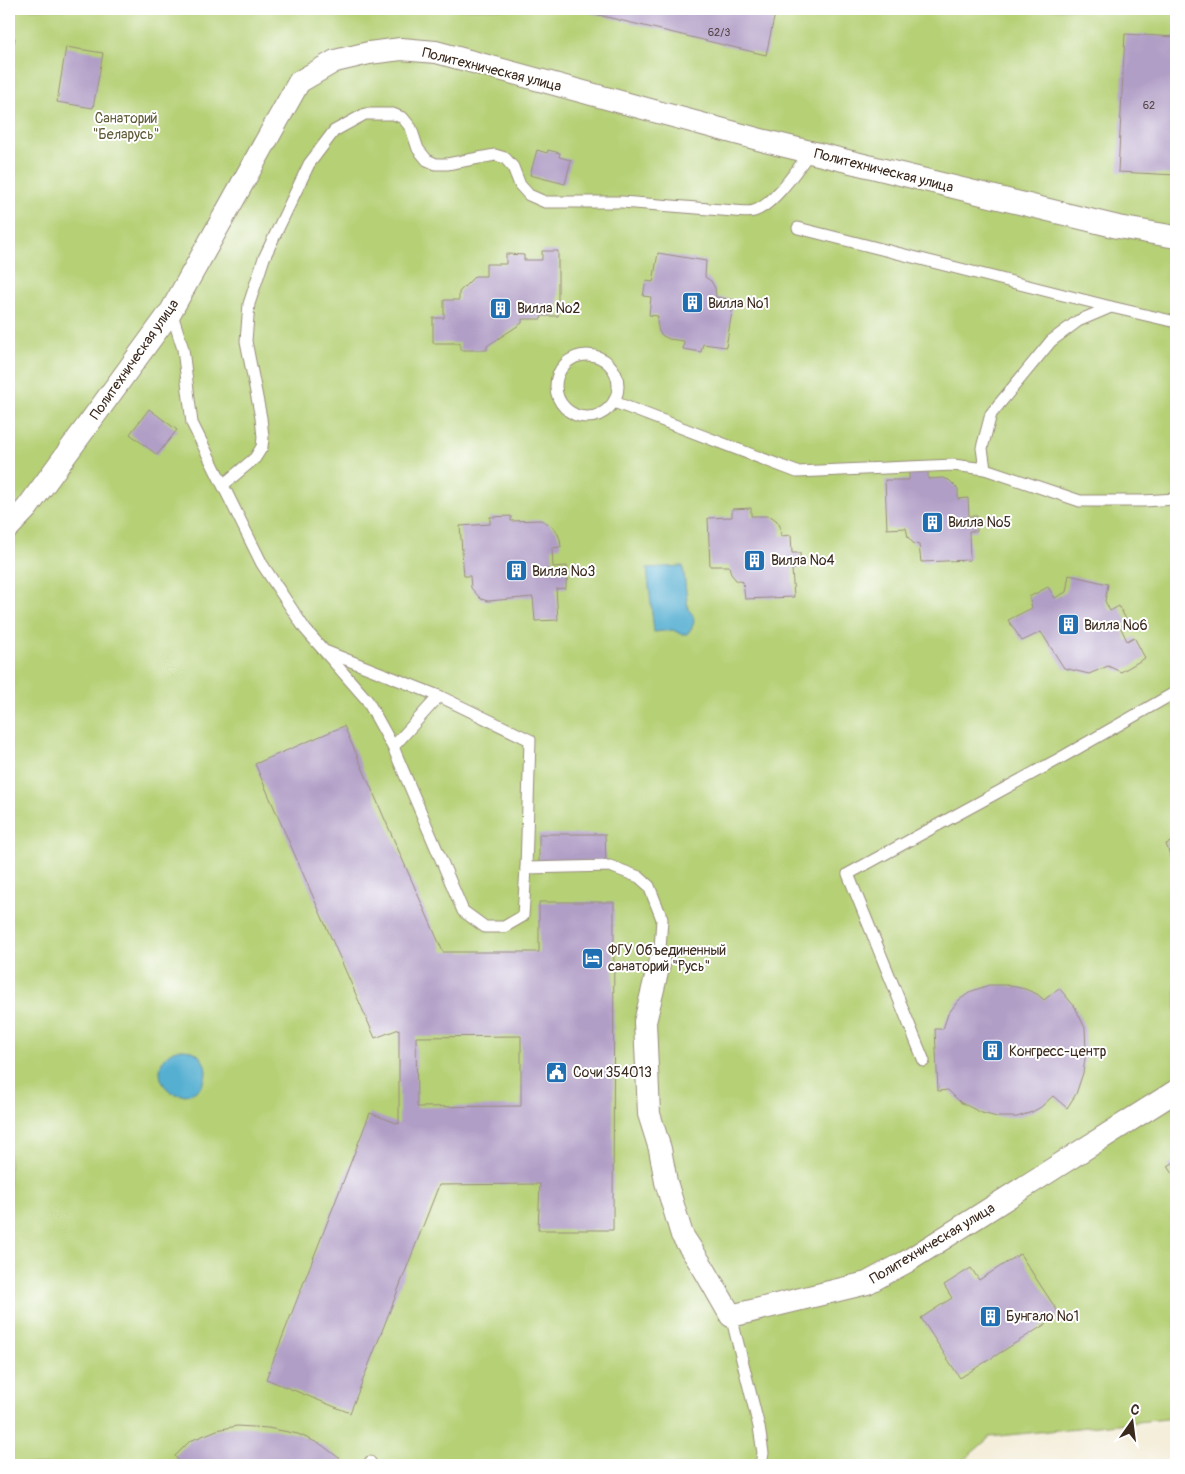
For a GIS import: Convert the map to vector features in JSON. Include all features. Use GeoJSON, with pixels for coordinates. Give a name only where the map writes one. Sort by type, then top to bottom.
{"type":"FeatureCollection","features":[{"type":"Feature","properties":{"kind":"street","name":"Политехническая улица"},"geometry":{"type":"LineString","coordinates":[[9,527],[27,508],[171,311],[299,82],[335,61],[370,52],[401,49],[436,52],[765,141],[1118,227],[1176,237]]}},
{"type":"Feature","properties":{"kind":"street"},"geometry":{"type":"LineString","coordinates":[[658,964],[645,1022],[650,1114],[660,1149],[666,1182],[682,1235],[704,1269],[730,1316]]}},
{"type":"Feature","properties":{"kind":"street","name":"Политехническая улица"},"geometry":{"type":"LineString","coordinates":[[730,1316],[867,1282],[906,1262],[1176,1091]]}},
{"type":"Feature","properties":{"kind":"lane"},"geometry":{"type":"LineString","coordinates":[[223,485],[255,458],[262,447],[261,418],[246,341],[249,304],[252,294],[264,258],[309,164],[334,131],[365,114],[393,114],[403,118],[411,128],[418,149],[427,160],[436,164],[447,164],[495,155],[505,158],[513,167],[524,190],[529,195],[545,202],[622,202],[752,212],[764,206],[787,182],[810,152]]}},
{"type":"Feature","properties":{"kind":"lane"},"geometry":{"type":"LineString","coordinates":[[798,228],[1110,308],[1176,322]]}},
{"type":"Feature","properties":{"kind":"lane"},"geometry":{"type":"LineString","coordinates":[[985,469],[982,448],[991,414],[1051,341],[1078,321],[1110,308]]}},
{"type":"Feature","properties":{"kind":"lane"},"geometry":{"type":"LineString","coordinates":[[171,311],[184,349],[192,422],[262,564],[304,629],[368,700],[393,747],[463,911],[485,927],[504,927],[523,916],[530,740],[439,696],[325,651]]}},
{"type":"Feature","properties":{"kind":"lane"},"geometry":{"type":"LineString","coordinates":[[579,356],[591,356],[603,360],[612,368],[617,378],[619,390],[614,402],[606,411],[595,416],[583,417],[572,413],[560,404],[557,394],[556,382],[560,371],[567,362],[579,356]]}},
{"type":"Feature","properties":{"kind":"lane"},"geometry":{"type":"LineString","coordinates":[[614,402],[797,472],[953,464],[985,469],[1080,501],[1176,499]]}},
{"type":"Feature","properties":{"kind":"lane"},"geometry":{"type":"LineString","coordinates":[[924,1061],[848,874],[1057,760],[1176,692]]}},
{"type":"Feature","properties":{"kind":"lane"},"geometry":{"type":"LineString","coordinates":[[393,747],[439,696]]}},
{"type":"Feature","properties":{"kind":"lane"},"geometry":{"type":"LineString","coordinates":[[526,868],[610,866],[639,877],[649,886],[662,919],[658,964]]}},
{"type":"Feature","properties":{"kind":"lane"},"geometry":{"type":"LineString","coordinates":[[730,1316],[759,1427],[763,1453],[761,1465]]}},
{"type":"Feature","properties":{"kind":"green space","name":"ФГУ Объединенный санаторий \"Русь\""},"geometry":{"type":"Polygon","coordinates":[[[9,9],[1176,9],[1176,1418],[990,1437],[958,1465],[9,1465],[9,9]]]}},
{"type":"Feature","properties":{"kind":"water"},"geometry":{"type":"Polygon","coordinates":[[[683,566],[688,609],[694,618],[692,628],[687,634],[681,634],[673,630],[654,632],[647,568],[683,566]]]}},
{"type":"Feature","properties":{"kind":"water"},"geometry":{"type":"Polygon","coordinates":[[[188,1049],[192,1050],[202,1059],[205,1063],[205,1081],[196,1091],[188,1095],[178,1095],[170,1091],[161,1081],[160,1067],[164,1059],[174,1050],[188,1049]]]}},
{"type":"Feature","properties":{"kind":"building"},"geometry":{"type":"Polygon","coordinates":[[[573,9],[776,9],[766,55],[573,9]]]}},
{"type":"Feature","properties":{"kind":"building"},"geometry":{"type":"Polygon","coordinates":[[[1125,34],[1176,37],[1176,175],[1118,172],[1125,34]]]}},
{"type":"Feature","properties":{"kind":"building"},"geometry":{"type":"Polygon","coordinates":[[[9,37],[15,38],[10,62],[9,62],[9,37]]]}},
{"type":"Feature","properties":{"kind":"building"},"geometry":{"type":"Polygon","coordinates":[[[66,47],[103,53],[93,108],[57,102],[66,47]]]}},
{"type":"Feature","properties":{"kind":"building"},"geometry":{"type":"Polygon","coordinates":[[[537,150],[547,153],[548,150],[560,153],[559,157],[571,160],[565,184],[530,175],[537,150]]]}},
{"type":"Feature","properties":{"kind":"building","name":"Вилла №2"},"geometry":{"type":"Polygon","coordinates":[[[542,251],[558,251],[558,316],[542,316],[541,319],[522,319],[522,323],[487,346],[487,350],[460,350],[460,343],[433,343],[433,318],[444,318],[444,300],[459,300],[459,292],[475,276],[486,276],[486,264],[506,264],[506,254],[524,255],[524,260],[542,260],[542,251]]]}},
{"type":"Feature","properties":{"kind":"building","name":"Вилла №1"},"geometry":{"type":"Polygon","coordinates":[[[658,253],[706,261],[705,277],[711,281],[715,288],[716,297],[734,300],[726,347],[703,344],[701,352],[683,349],[684,341],[669,339],[659,332],[658,316],[649,315],[651,297],[643,296],[646,281],[653,282],[658,253]]]}},
{"type":"Feature","properties":{"kind":"building"},"geometry":{"type":"Polygon","coordinates":[[[149,409],[177,430],[157,455],[130,434],[149,409]]]}},
{"type":"Feature","properties":{"kind":"building","name":"Вилла №5"},"geometry":{"type":"Polygon","coordinates":[[[909,471],[928,471],[928,479],[943,478],[949,480],[958,489],[958,499],[968,498],[969,516],[977,516],[977,531],[969,531],[970,560],[921,562],[919,545],[913,543],[908,537],[906,528],[887,529],[885,480],[909,480],[909,471]]]}},
{"type":"Feature","properties":{"kind":"building","name":"Вилла №4"},"geometry":{"type":"Polygon","coordinates":[[[751,508],[751,516],[772,517],[777,521],[780,526],[781,536],[791,535],[792,553],[800,553],[801,568],[792,569],[794,597],[745,599],[743,582],[736,580],[731,574],[729,566],[710,566],[708,518],[732,517],[732,509],[751,508]]]}},
{"type":"Feature","properties":{"kind":"building","name":"Вилла №3"},"geometry":{"type":"Polygon","coordinates":[[[511,516],[511,521],[541,520],[556,530],[561,547],[552,548],[553,567],[567,566],[568,580],[566,580],[566,588],[556,589],[558,620],[535,621],[533,597],[488,601],[481,599],[471,588],[470,576],[464,576],[460,526],[490,524],[490,517],[511,516]]]}},
{"type":"Feature","properties":{"kind":"building","name":"Вилла №6"},"geometry":{"type":"Polygon","coordinates":[[[1069,575],[1108,584],[1105,601],[1110,611],[1119,606],[1128,623],[1120,626],[1127,641],[1134,637],[1145,658],[1121,672],[1108,666],[1089,674],[1064,668],[1041,632],[1022,641],[1008,620],[1032,608],[1029,597],[1048,587],[1055,598],[1066,592],[1069,575]]]}},
{"type":"Feature","properties":{"kind":"building"},"geometry":{"type":"Polygon","coordinates":[[[344,726],[443,952],[539,952],[539,902],[614,902],[613,1230],[538,1230],[540,1184],[439,1185],[350,1413],[266,1379],[370,1113],[399,1124],[399,1029],[375,1038],[255,764],[344,726]],[[521,1036],[416,1037],[417,1107],[521,1106],[521,1036]]]}},
{"type":"Feature","properties":{"kind":"building"},"geometry":{"type":"Polygon","coordinates":[[[539,834],[605,834],[606,862],[539,862],[539,834]]]}},
{"type":"Feature","properties":{"kind":"building"},"geometry":{"type":"Polygon","coordinates":[[[1176,840],[1176,872],[1166,844],[1176,840]]]}},
{"type":"Feature","properties":{"kind":"building"},"geometry":{"type":"Polygon","coordinates":[[[989,985],[1006,985],[1025,989],[1037,994],[1044,1000],[1059,988],[1075,1007],[1085,1028],[1086,1051],[1083,1073],[1076,1094],[1067,1108],[1053,1096],[1032,1112],[1017,1117],[997,1117],[982,1113],[960,1102],[948,1090],[938,1091],[935,1029],[943,1029],[948,1014],[959,1000],[972,991],[989,985]]]}},
{"type":"Feature","properties":{"kind":"building"},"geometry":{"type":"Polygon","coordinates":[[[1176,1161],[1176,1179],[1168,1166],[1176,1161]]]}},
{"type":"Feature","properties":{"kind":"building","name":"Бунгало №1"},"geometry":{"type":"Polygon","coordinates":[[[1020,1254],[1060,1315],[960,1378],[921,1318],[952,1298],[944,1285],[971,1268],[979,1280],[1020,1254]]]}},
{"type":"Feature","properties":{"kind":"building"},"geometry":{"type":"Polygon","coordinates":[[[237,1426],[268,1428],[298,1434],[322,1445],[348,1465],[181,1465],[175,1456],[190,1441],[217,1430],[237,1426]]]}},
{"type":"Feature","properties":{"kind":"place","name":"Вилла №1"},"geometry":{"type":"Point","coordinates":[692,303]}},
{"type":"Feature","properties":{"kind":"place","name":"Вилла №2"},"geometry":{"type":"Point","coordinates":[501,308]}},
{"type":"Feature","properties":{"kind":"place","name":"Вилла №5"},"geometry":{"type":"Point","coordinates":[932,522]}},
{"type":"Feature","properties":{"kind":"place","name":"Вилла №4"},"geometry":{"type":"Point","coordinates":[755,560]}},
{"type":"Feature","properties":{"kind":"place","name":"Вилла №3"},"geometry":{"type":"Point","coordinates":[516,571]}},
{"type":"Feature","properties":{"kind":"place","name":"Вилла №6"},"geometry":{"type":"Point","coordinates":[1068,625]}},
{"type":"Feature","properties":{"kind":"place","name":"ФГУ Объединенный санаторий \"Русь\""},"geometry":{"type":"Point","coordinates":[592,958]}},
{"type":"Feature","properties":{"kind":"place","name":"Конгресс-центр"},"geometry":{"type":"Point","coordinates":[993,1051]}},
{"type":"Feature","properties":{"kind":"place","name":"Сочи 354013"},"geometry":{"type":"Point","coordinates":[557,1072]}},
{"type":"Feature","properties":{"kind":"place","name":"Бунгало №1"},"geometry":{"type":"Point","coordinates":[990,1316]}},
{"type":"Feature","properties":{"kind":"park label","name":"Санаторий \"Беларусь\""},"geometry":{"type":"Point","coordinates":[126,126]}}]}
